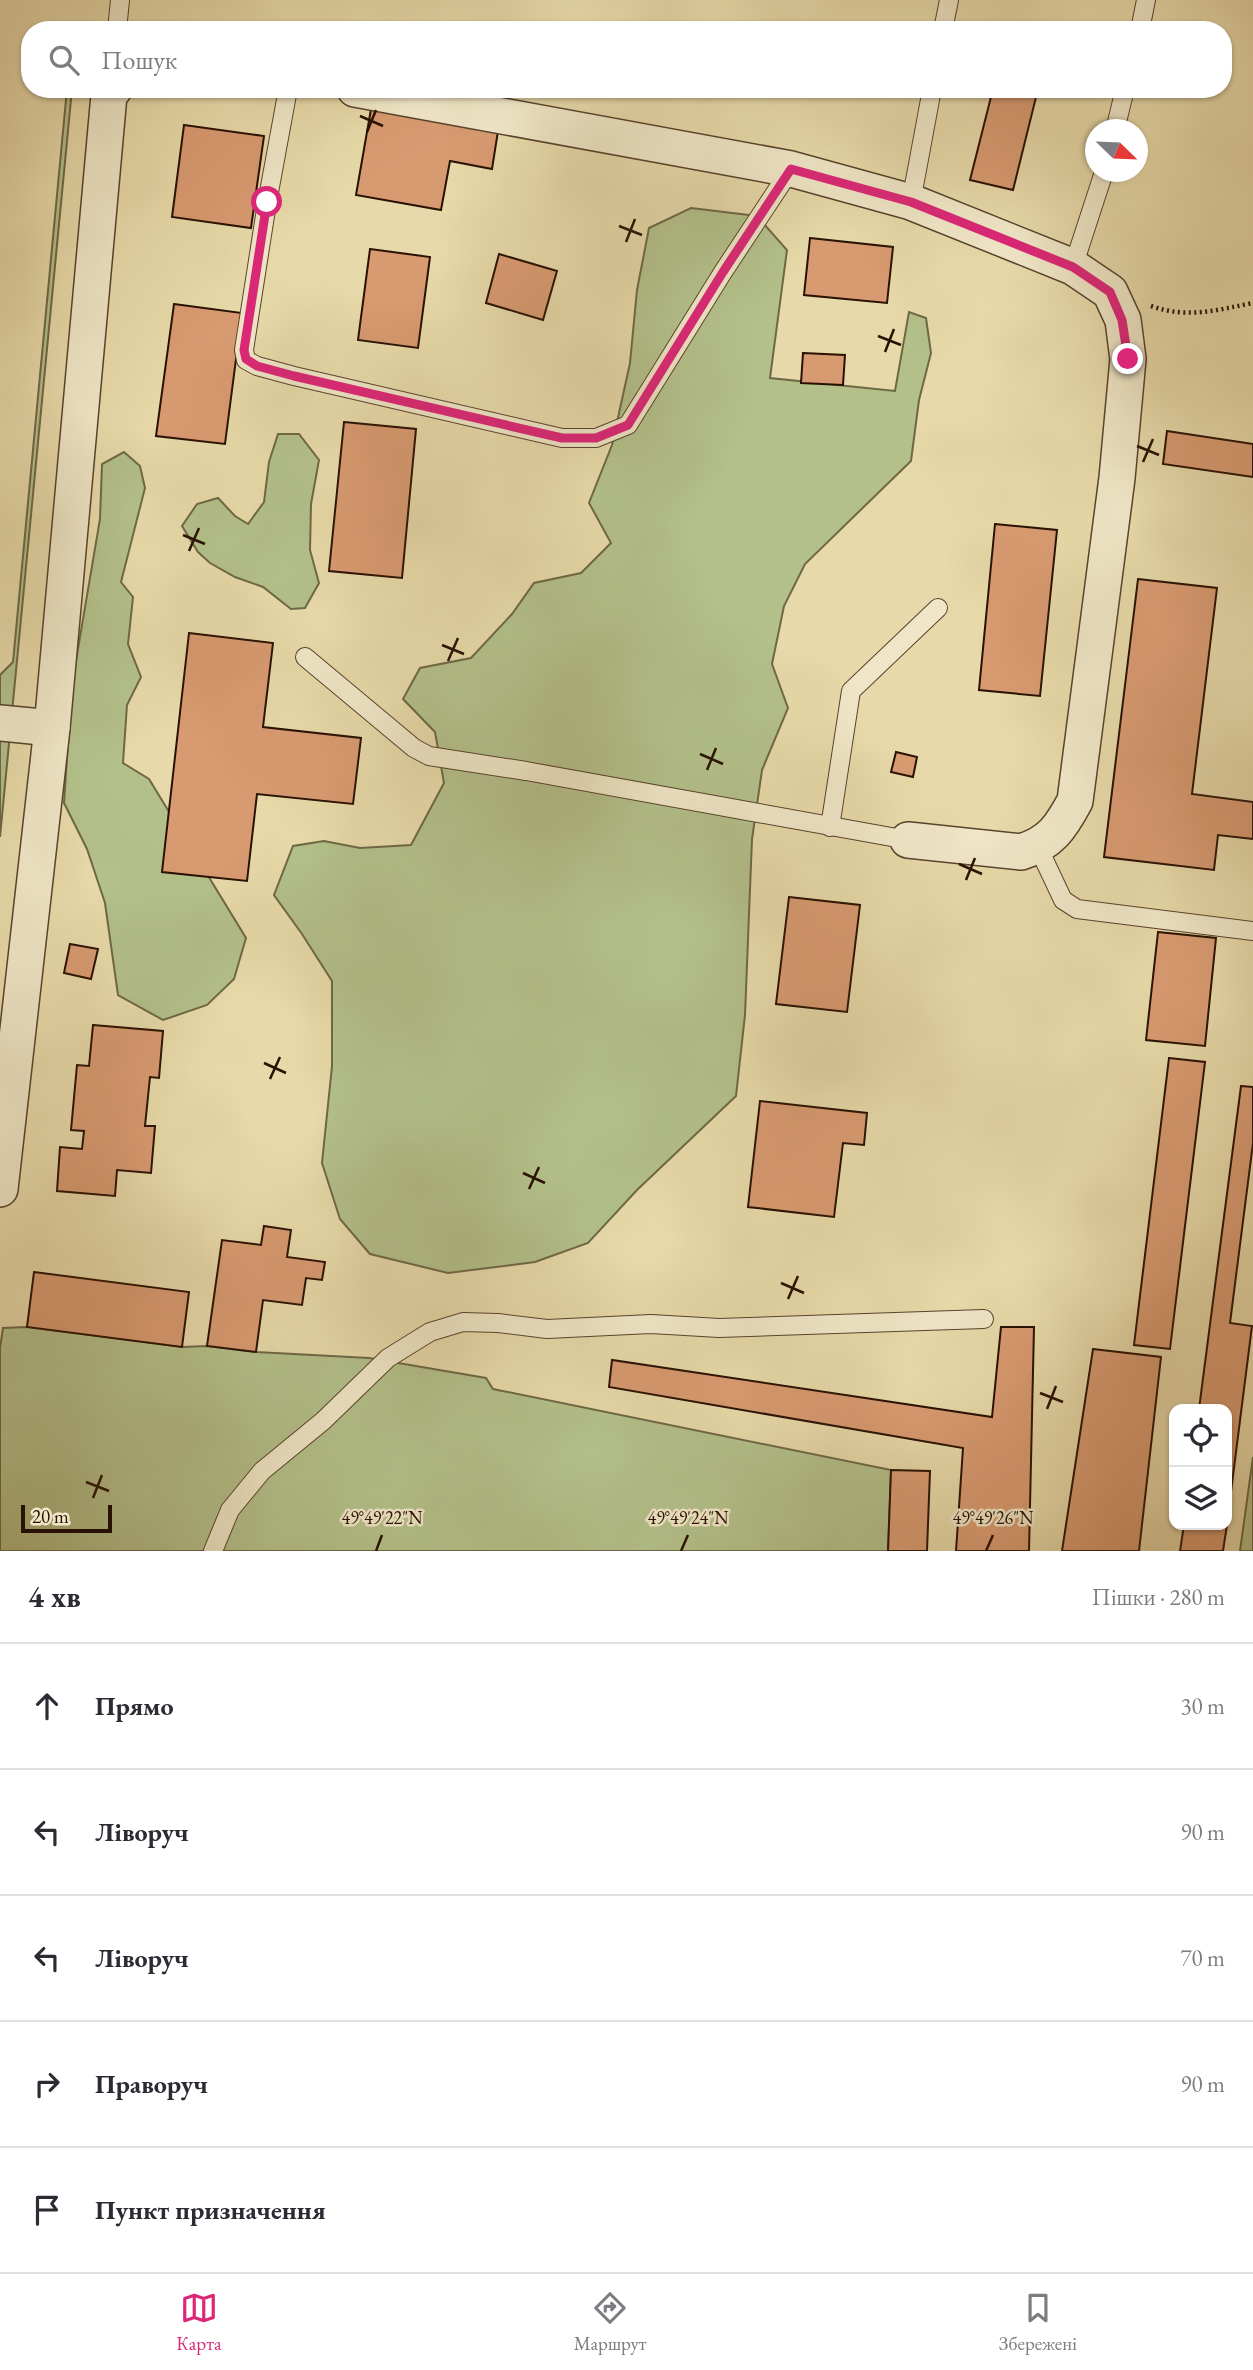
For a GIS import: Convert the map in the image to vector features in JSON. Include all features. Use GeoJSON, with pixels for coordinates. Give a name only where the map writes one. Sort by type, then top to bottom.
{"type":"FeatureCollection","features":[{"type":"Feature","properties":{"kind":"street"},"geometry":{"type":"LineString","coordinates":[[0,1189],[51,728],[110,98]]}},
{"type":"Feature","properties":{"kind":"street"},"geometry":{"type":"LineString","coordinates":[[404,98],[791,169],[911,202],[1073,267],[1110,292],[1122,320],[1128,359],[1117,478],[1075,801],[1060,828],[1038,847],[1021,852],[908,840]]}},
{"type":"Feature","properties":{"kind":"street"},"geometry":{"type":"LineString","coordinates":[[0,723],[51,728]]}},
{"type":"Feature","properties":{"kind":"lane"},"geometry":{"type":"LineString","coordinates":[[118,21],[120,0]]}},
{"type":"Feature","properties":{"kind":"lane"},"geometry":{"type":"LineString","coordinates":[[945,21],[949,0]]}},
{"type":"Feature","properties":{"kind":"lane"},"geometry":{"type":"LineString","coordinates":[[1141,21],[1146,0]]}},
{"type":"Feature","properties":{"kind":"lane"},"geometry":{"type":"LineString","coordinates":[[286,98],[244,350],[246,359],[257,366],[294,376],[562,438],[596,438],[628,425],[791,169]]}},
{"type":"Feature","properties":{"kind":"lane"},"geometry":{"type":"LineString","coordinates":[[911,202],[930,98]]}},
{"type":"Feature","properties":{"kind":"lane"},"geometry":{"type":"LineString","coordinates":[[1118,119],[1123,98]]}},
{"type":"Feature","properties":{"kind":"lane"},"geometry":{"type":"LineString","coordinates":[[1073,267],[1101,182]]}},
{"type":"Feature","properties":{"kind":"lane"},"geometry":{"type":"LineString","coordinates":[[830,827],[851,691],[938,608]]}},
{"type":"Feature","properties":{"kind":"lane"},"geometry":{"type":"LineString","coordinates":[[305,657],[414,748],[429,756],[908,840]]}},
{"type":"Feature","properties":{"kind":"lane"},"geometry":{"type":"LineString","coordinates":[[1038,847],[1063,900],[1077,909],[1253,932]]}},
{"type":"Feature","properties":{"kind":"lane"},"geometry":{"type":"LineString","coordinates":[[214,1551],[230,1510],[262,1471],[323,1421],[388,1358],[430,1332],[463,1322],[547,1329],[651,1324],[719,1328],[984,1319]]}},
{"type":"Feature","properties":{"kind":"path"},"geometry":{"type":"LineString","coordinates":[[1110,292],[1172,313],[1198,314],[1253,303]]}},
{"type":"Feature","properties":{"kind":"green space"},"geometry":{"type":"Polygon","coordinates":[[[66,98],[71,98],[0,837],[0,675],[13,662],[66,98]]]}},
{"type":"Feature","properties":{"kind":"green space"},"geometry":{"type":"Polygon","coordinates":[[[691,208],[757,216],[787,250],[770,378],[895,391],[909,312],[926,318],[931,353],[919,400],[911,461],[805,564],[784,606],[772,664],[788,708],[762,770],[752,839],[745,1015],[736,1096],[637,1190],[588,1243],[535,1262],[448,1273],[370,1254],[340,1219],[322,1163],[332,1066],[332,981],[274,895],[293,846],[324,841],[360,848],[411,845],[444,783],[435,732],[403,699],[420,668],[471,658],[512,614],[534,583],[581,573],[611,543],[589,503],[612,445],[630,363],[637,290],[649,228],[691,208]]]}},
{"type":"Feature","properties":{"kind":"green space"},"geometry":{"type":"Polygon","coordinates":[[[278,434],[299,434],[319,460],[311,504],[310,550],[319,583],[305,608],[291,609],[263,587],[235,577],[210,563],[198,552],[182,526],[197,504],[218,498],[235,516],[248,524],[264,502],[269,462],[278,434]]]}},
{"type":"Feature","properties":{"kind":"green space"},"geometry":{"type":"Polygon","coordinates":[[[124,452],[140,466],[145,488],[121,582],[133,597],[128,644],[141,677],[127,705],[123,763],[149,779],[246,938],[234,979],[207,1005],[163,1020],[118,995],[105,903],[87,849],[64,803],[72,684],[100,519],[102,464],[124,452]]]}},
{"type":"Feature","properties":{"kind":"green space"},"geometry":{"type":"Polygon","coordinates":[[[27,1327],[182,1347],[207,1346],[256,1352],[369,1358],[486,1378],[493,1389],[891,1470],[888,1551],[0,1551],[0,1348],[3,1328],[27,1327]]]}},
{"type":"Feature","properties":{"kind":"green space"},"geometry":{"type":"Polygon","coordinates":[[[1253,1457],[1253,1551],[1240,1551],[1253,1457]]]}},
{"type":"Feature","properties":{"kind":"building"},"geometry":{"type":"Polygon","coordinates":[[[991,98],[1036,98],[1013,190],[970,180],[991,98]]]}},
{"type":"Feature","properties":{"kind":"building"},"geometry":{"type":"Polygon","coordinates":[[[371,109],[498,131],[492,169],[450,161],[441,210],[356,195],[371,109]]]}},
{"type":"Feature","properties":{"kind":"building"},"geometry":{"type":"Polygon","coordinates":[[[184,125],[264,136],[251,228],[172,217],[184,125]]]}},
{"type":"Feature","properties":{"kind":"building"},"geometry":{"type":"Polygon","coordinates":[[[810,238],[893,247],[887,303],[804,295],[810,238]]]}},
{"type":"Feature","properties":{"kind":"building"},"geometry":{"type":"Polygon","coordinates":[[[370,249],[430,257],[418,348],[358,340],[370,249]]]}},
{"type":"Feature","properties":{"kind":"building"},"geometry":{"type":"Polygon","coordinates":[[[499,254],[557,271],[543,320],[486,303],[499,254]]]}},
{"type":"Feature","properties":{"kind":"building"},"geometry":{"type":"Polygon","coordinates":[[[174,304],[242,313],[225,444],[156,436],[174,304]]]}},
{"type":"Feature","properties":{"kind":"building"},"geometry":{"type":"Polygon","coordinates":[[[803,353],[845,355],[843,385],[801,383],[803,353]]]}},
{"type":"Feature","properties":{"kind":"building"},"geometry":{"type":"Polygon","coordinates":[[[344,422],[416,429],[402,578],[329,571],[344,422]]]}},
{"type":"Feature","properties":{"kind":"building"},"geometry":{"type":"Polygon","coordinates":[[[1167,431],[1253,444],[1253,477],[1163,464],[1167,431]]]}},
{"type":"Feature","properties":{"kind":"building"},"geometry":{"type":"Polygon","coordinates":[[[995,524],[1057,530],[1040,696],[979,690],[995,524]]]}},
{"type":"Feature","properties":{"kind":"building"},"geometry":{"type":"Polygon","coordinates":[[[1138,579],[1217,588],[1192,794],[1253,802],[1253,839],[1218,835],[1214,870],[1104,857],[1138,579]]]}},
{"type":"Feature","properties":{"kind":"building"},"geometry":{"type":"Polygon","coordinates":[[[189,633],[273,643],[263,727],[361,738],[353,804],[257,794],[247,881],[162,872],[189,633]]]}},
{"type":"Feature","properties":{"kind":"building"},"geometry":{"type":"Polygon","coordinates":[[[896,752],[917,757],[913,777],[891,772],[896,752]]]}},
{"type":"Feature","properties":{"kind":"building"},"geometry":{"type":"Polygon","coordinates":[[[789,897],[860,905],[847,1012],[776,1004],[789,897]]]}},
{"type":"Feature","properties":{"kind":"building"},"geometry":{"type":"Polygon","coordinates":[[[1158,932],[1216,938],[1205,1046],[1146,1040],[1158,932]]]}},
{"type":"Feature","properties":{"kind":"building"},"geometry":{"type":"Polygon","coordinates":[[[70,944],[98,949],[91,979],[64,973],[70,944]]]}},
{"type":"Feature","properties":{"kind":"building"},"geometry":{"type":"Polygon","coordinates":[[[93,1025],[163,1031],[159,1078],[150,1077],[145,1126],[155,1126],[151,1173],[117,1170],[115,1196],[57,1191],[60,1147],[82,1149],[84,1131],[71,1130],[77,1065],[89,1066],[93,1025]]]}},
{"type":"Feature","properties":{"kind":"building"},"geometry":{"type":"Polygon","coordinates":[[[1169,1058],[1205,1062],[1170,1349],[1134,1345],[1169,1058]]]}},
{"type":"Feature","properties":{"kind":"building"},"geometry":{"type":"Polygon","coordinates":[[[1241,1086],[1253,1087],[1253,1143],[1230,1323],[1252,1326],[1232,1484],[1232,1404],[1200,1404],[1241,1086]]]}},
{"type":"Feature","properties":{"kind":"building"},"geometry":{"type":"Polygon","coordinates":[[[760,1101],[867,1113],[864,1145],[843,1143],[834,1217],[748,1207],[760,1101]]]}},
{"type":"Feature","properties":{"kind":"building"},"geometry":{"type":"Polygon","coordinates":[[[264,1226],[291,1230],[287,1257],[325,1262],[322,1280],[306,1278],[302,1305],[263,1300],[256,1352],[207,1346],[222,1240],[261,1245],[264,1226]]]}},
{"type":"Feature","properties":{"kind":"building"},"geometry":{"type":"Polygon","coordinates":[[[34,1272],[189,1292],[182,1347],[27,1327],[34,1272]]]}},
{"type":"Feature","properties":{"kind":"building"},"geometry":{"type":"Polygon","coordinates":[[[1001,1327],[1034,1327],[1029,1551],[956,1551],[963,1448],[609,1387],[612,1360],[992,1417],[1001,1327]]]}},
{"type":"Feature","properties":{"kind":"building"},"geometry":{"type":"Polygon","coordinates":[[[1093,1349],[1161,1357],[1139,1551],[1062,1551],[1093,1349]]]}},
{"type":"Feature","properties":{"kind":"building"},"geometry":{"type":"Polygon","coordinates":[[[891,1470],[930,1471],[927,1551],[888,1551],[891,1470]]]}},
{"type":"Feature","properties":{"kind":"building"},"geometry":{"type":"Polygon","coordinates":[[[1183,1530],[1226,1530],[1223,1551],[1180,1551],[1183,1530]]]}},
{"type":"Feature","properties":{"kind":"route"},"geometry":{"type":"LineString","coordinates":[[267,202],[244,350],[246,359],[257,366],[294,376],[562,438],[596,438],[628,425],[791,169],[911,202],[1073,267],[1110,292],[1122,320],[1128,359]]}}]}
